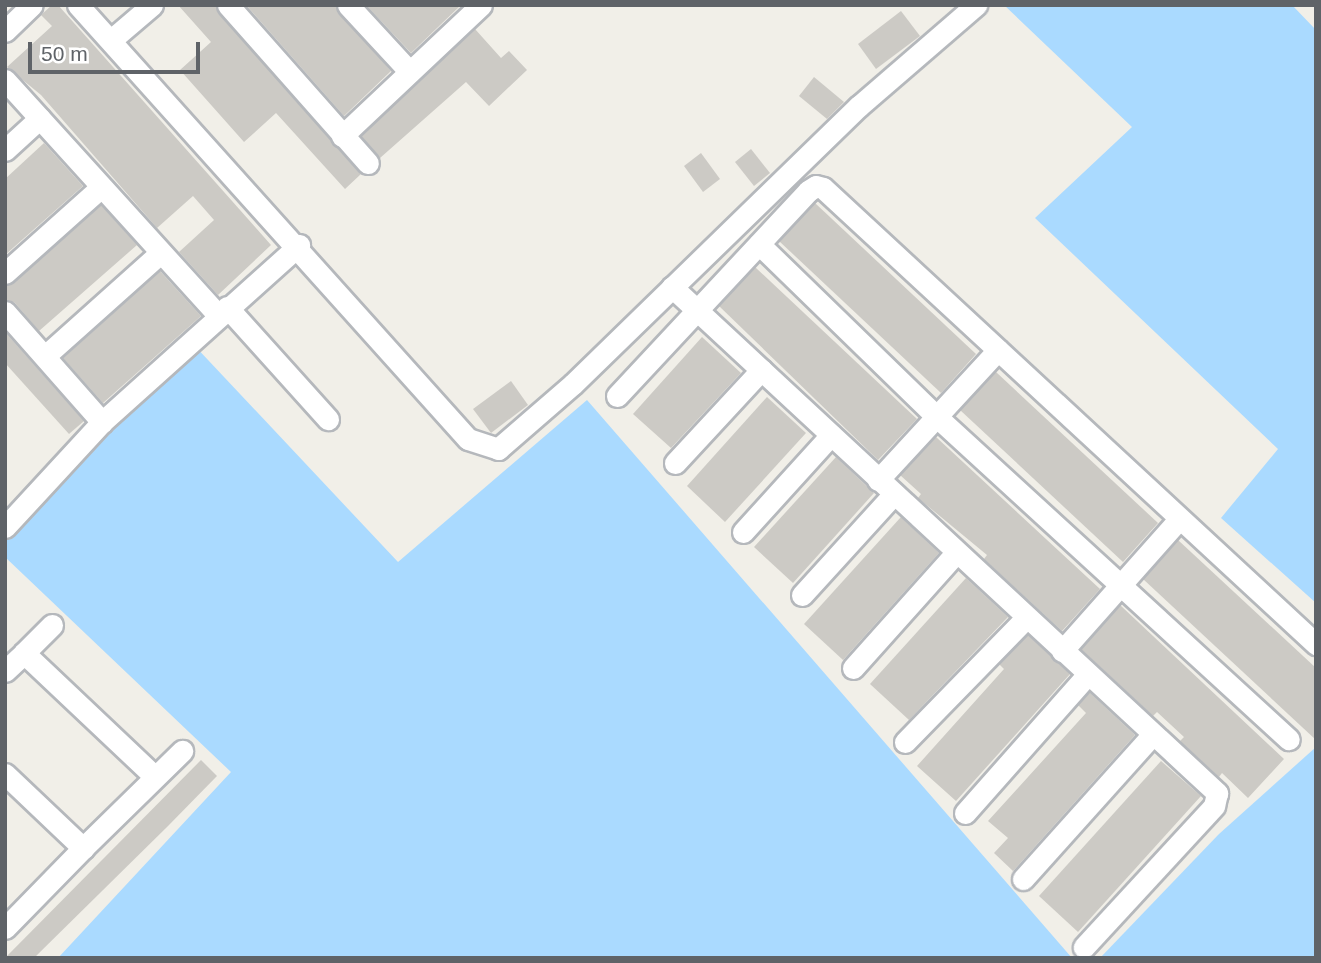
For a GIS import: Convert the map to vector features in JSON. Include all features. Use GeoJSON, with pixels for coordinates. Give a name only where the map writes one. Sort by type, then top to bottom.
{"type":"FeatureCollection","features":[{"type":"Feature","properties":{"kind":"street"},"geometry":{"type":"LineString","coordinates":[[5,31],[32,5]]}},
{"type":"Feature","properties":{"kind":"street"},"geometry":{"type":"LineString","coordinates":[[78,5],[299,246],[468,439],[489,448],[511,443],[859,106],[976,5]]}},
{"type":"Feature","properties":{"kind":"street"},"geometry":{"type":"LineString","coordinates":[[111,40],[152,5]]}},
{"type":"Feature","properties":{"kind":"street"},"geometry":{"type":"LineString","coordinates":[[228,5],[368,163]]}},
{"type":"Feature","properties":{"kind":"street"},"geometry":{"type":"LineString","coordinates":[[348,5],[410,72]]}},
{"type":"Feature","properties":{"kind":"street"},"geometry":{"type":"LineString","coordinates":[[342,136],[473,8]]}},
{"type":"Feature","properties":{"kind":"street"},"geometry":{"type":"LineString","coordinates":[[5,80],[160,253],[222,311],[328,419]]}},
{"type":"Feature","properties":{"kind":"street"},"geometry":{"type":"LineString","coordinates":[[5,150],[40,118]]}},
{"type":"Feature","properties":{"kind":"street"},"geometry":{"type":"LineString","coordinates":[[617,396],[808,191],[816,186],[823,188],[1316,644]]}},
{"type":"Feature","properties":{"kind":"street"},"geometry":{"type":"LineString","coordinates":[[5,273],[100,188]]}},
{"type":"Feature","properties":{"kind":"street"},"geometry":{"type":"LineString","coordinates":[[759,244],[937,417],[1289,739]]}},
{"type":"Feature","properties":{"kind":"street"},"geometry":{"type":"LineString","coordinates":[[5,527],[102,422],[222,311],[299,246]]}},
{"type":"Feature","properties":{"kind":"street"},"geometry":{"type":"LineString","coordinates":[[45,356],[160,253]]}},
{"type":"Feature","properties":{"kind":"street"},"geometry":{"type":"LineString","coordinates":[[672,287],[1152,736],[1217,793],[1219,801],[1084,947]]}},
{"type":"Feature","properties":{"kind":"street"},"geometry":{"type":"LineString","coordinates":[[5,312],[102,422]]}},
{"type":"Feature","properties":{"kind":"street"},"geometry":{"type":"LineString","coordinates":[[802,595],[937,417],[998,350]]}},
{"type":"Feature","properties":{"kind":"street"},"geometry":{"type":"LineString","coordinates":[[675,464],[761,370]]}},
{"type":"Feature","properties":{"kind":"street"},"geometry":{"type":"LineString","coordinates":[[743,532],[831,435]]}},
{"type":"Feature","properties":{"kind":"street"},"geometry":{"type":"LineString","coordinates":[[1062,651],[1179,519]]}},
{"type":"Feature","properties":{"kind":"street"},"geometry":{"type":"LineString","coordinates":[[853,668],[956,553]]}},
{"type":"Feature","properties":{"kind":"street"},"geometry":{"type":"LineString","coordinates":[[905,742],[1026,618]]}},
{"type":"Feature","properties":{"kind":"street"},"geometry":{"type":"LineString","coordinates":[[5,671],[52,625]]}},
{"type":"Feature","properties":{"kind":"street"},"geometry":{"type":"LineString","coordinates":[[24,653],[155,777]]}},
{"type":"Feature","properties":{"kind":"street"},"geometry":{"type":"LineString","coordinates":[[965,813],[1087,675]]}},
{"type":"Feature","properties":{"kind":"street"},"geometry":{"type":"LineString","coordinates":[[1023,878],[1152,736]]}},
{"type":"Feature","properties":{"kind":"street"},"geometry":{"type":"LineString","coordinates":[[9,918],[182,751]]}},
{"type":"Feature","properties":{"kind":"street"},"geometry":{"type":"LineString","coordinates":[[5,774],[83,848]]}},
{"type":"Feature","properties":{"kind":"water"},"geometry":{"type":"Polygon","coordinates":[[[1004,5],[1292,5],[1316,30],[1316,603],[1221,518],[1278,449],[1035,218],[1132,127],[1004,5]]]}},
{"type":"Feature","properties":{"kind":"water"},"geometry":{"type":"Polygon","coordinates":[[[193,344],[398,562],[587,400],[1072,958],[58,958],[231,772],[5,557],[5,539],[94,439],[193,344]]]}},
{"type":"Feature","properties":{"kind":"water"},"geometry":{"type":"Polygon","coordinates":[[[1316,747],[1316,958],[1100,958],[1219,834],[1316,747]]]}},
{"type":"Feature","properties":{"kind":"building"},"geometry":{"type":"Polygon","coordinates":[[[52,5],[58,5],[271,245],[218,295],[179,252],[214,220],[193,196],[157,228],[41,95],[7,67],[52,26],[41,15],[52,5]]]}},
{"type":"Feature","properties":{"kind":"building"},"geometry":{"type":"Polygon","coordinates":[[[178,5],[215,5],[361,174],[345,189],[276,113],[244,142],[180,70],[211,42],[178,5]]]}},
{"type":"Feature","properties":{"kind":"building"},"geometry":{"type":"Polygon","coordinates":[[[246,5],[335,5],[391,71],[344,116],[246,5]]]}},
{"type":"Feature","properties":{"kind":"building"},"geometry":{"type":"Polygon","coordinates":[[[366,5],[459,5],[460,6],[411,53],[366,5]]]}},
{"type":"Feature","properties":{"kind":"building"},"geometry":{"type":"Polygon","coordinates":[[[901,11],[920,36],[876,69],[858,44],[901,11]]]}},
{"type":"Feature","properties":{"kind":"building"},"geometry":{"type":"Polygon","coordinates":[[[475,29],[501,58],[509,51],[527,70],[489,106],[466,82],[380,158],[361,136],[475,29]]]}},
{"type":"Feature","properties":{"kind":"building"},"geometry":{"type":"Polygon","coordinates":[[[814,77],[844,102],[827,119],[799,96],[814,77]]]}},
{"type":"Feature","properties":{"kind":"building"},"geometry":{"type":"Polygon","coordinates":[[[44,143],[83,186],[5,255],[5,179],[44,143]]]}},
{"type":"Feature","properties":{"kind":"building"},"geometry":{"type":"Polygon","coordinates":[[[751,149],[770,173],[754,186],[735,162],[751,149]]]}},
{"type":"Feature","properties":{"kind":"building"},"geometry":{"type":"Polygon","coordinates":[[[701,153],[720,179],[703,192],[684,166],[701,153]]]}},
{"type":"Feature","properties":{"kind":"building"},"geometry":{"type":"Polygon","coordinates":[[[815,203],[976,354],[941,393],[779,241],[815,203]]]}},
{"type":"Feature","properties":{"kind":"building"},"geometry":{"type":"Polygon","coordinates":[[[101,205],[137,245],[39,331],[15,303],[5,299],[5,286],[101,205]]]}},
{"type":"Feature","properties":{"kind":"building"},"geometry":{"type":"Polygon","coordinates":[[[755,267],[917,419],[878,460],[719,306],[755,267]]]}},
{"type":"Feature","properties":{"kind":"building"},"geometry":{"type":"Polygon","coordinates":[[[160,271],[201,316],[103,403],[63,358],[160,271]]]}},
{"type":"Feature","properties":{"kind":"building"},"geometry":{"type":"Polygon","coordinates":[[[5,332],[84,421],[69,434],[5,363],[5,332]]]}},
{"type":"Feature","properties":{"kind":"building"},"geometry":{"type":"Polygon","coordinates":[[[702,337],[741,373],[671,448],[633,414],[702,337]]]}},
{"type":"Feature","properties":{"kind":"building"},"geometry":{"type":"Polygon","coordinates":[[[996,372],[1158,523],[1123,562],[960,410],[996,372]]]}},
{"type":"Feature","properties":{"kind":"building"},"geometry":{"type":"Polygon","coordinates":[[[511,381],[528,405],[491,433],[473,409],[511,381]]]}},
{"type":"Feature","properties":{"kind":"building"},"geometry":{"type":"Polygon","coordinates":[[[767,397],[806,433],[725,522],[687,486],[767,397]]]}},
{"type":"Feature","properties":{"kind":"building"},"geometry":{"type":"Polygon","coordinates":[[[936,437],[1100,589],[1062,631],[984,559],[987,555],[918,498],[921,494],[900,475],[936,437]]]}},
{"type":"Feature","properties":{"kind":"building"},"geometry":{"type":"Polygon","coordinates":[[[836,457],[874,493],[793,583],[754,547],[836,457]]]}},
{"type":"Feature","properties":{"kind":"building"},"geometry":{"type":"Polygon","coordinates":[[[901,517],[939,553],[843,660],[804,624],[901,517]]]}},
{"type":"Feature","properties":{"kind":"building"},"geometry":{"type":"Polygon","coordinates":[[[1178,540],[1316,668],[1316,740],[1143,579],[1178,540]]]}},
{"type":"Feature","properties":{"kind":"building"},"geometry":{"type":"Polygon","coordinates":[[[966,578],[1008,617],[909,720],[870,684],[966,578]]]}},
{"type":"Feature","properties":{"kind":"building"},"geometry":{"type":"Polygon","coordinates":[[[1120,605],[1284,759],[1248,798],[1222,773],[1219,777],[1180,741],[1184,737],[1157,712],[1153,716],[1081,649],[1120,605]]]}},
{"type":"Feature","properties":{"kind":"building"},"geometry":{"type":"Polygon","coordinates":[[[1028,635],[1070,674],[956,801],[917,766],[1004,669],[999,664],[1028,635]]]}},
{"type":"Feature","properties":{"kind":"building"},"geometry":{"type":"Polygon","coordinates":[[[1089,692],[1135,735],[1013,871],[994,853],[1008,838],[988,821],[1086,713],[1078,705],[1089,692]]]}},
{"type":"Feature","properties":{"kind":"building"},"geometry":{"type":"Polygon","coordinates":[[[201,760],[217,776],[168,826],[34,958],[5,958],[201,760]]]}},
{"type":"Feature","properties":{"kind":"building"},"geometry":{"type":"Polygon","coordinates":[[[1161,761],[1201,796],[1078,932],[1039,896],[1161,761]]]}}]}
